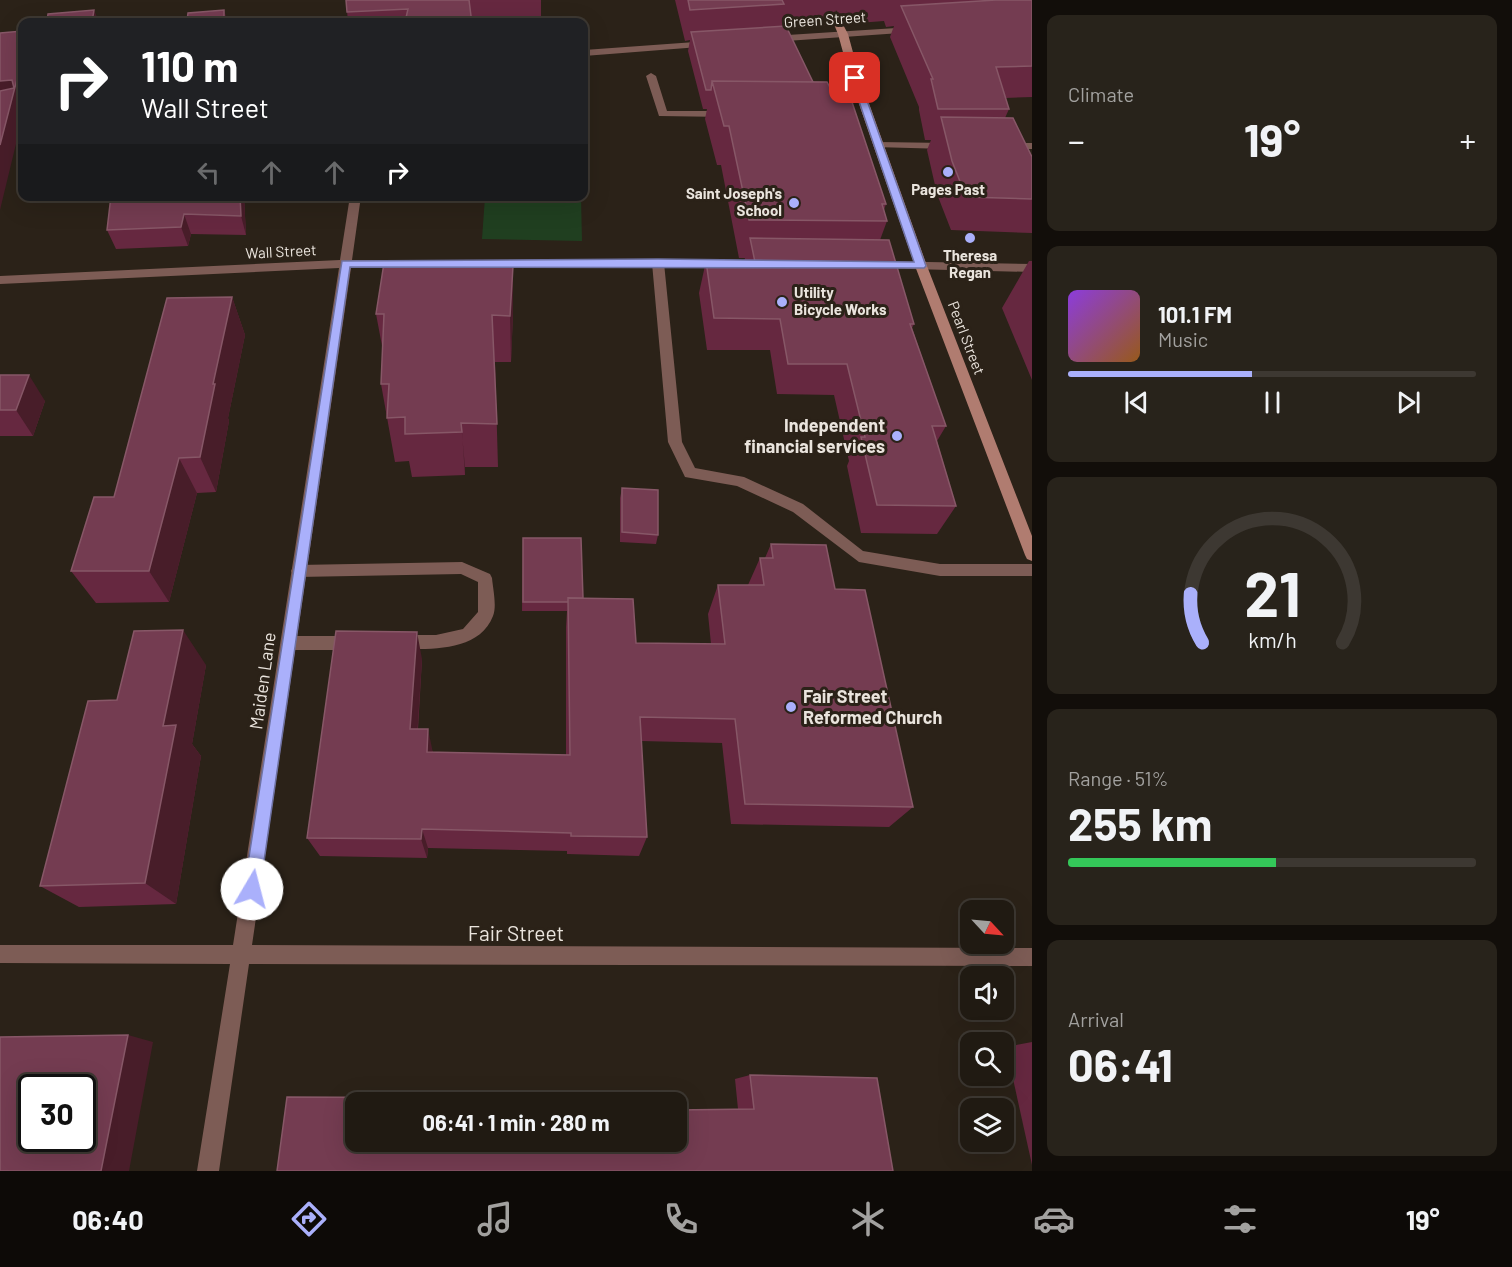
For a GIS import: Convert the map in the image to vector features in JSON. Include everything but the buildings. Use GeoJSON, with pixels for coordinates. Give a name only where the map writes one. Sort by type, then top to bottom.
{"type":"FeatureCollection","features":[{"type":"Feature","properties":{"kind":"main road","name":"Pearl Street"},"geometry":{"type":"LineString","coordinates":[[822,0],[835,17],[843,34],[863,115],[878,146],[921,266],[1032,555]]}},
{"type":"Feature","properties":{"kind":"street","name":"Green Street"},"geometry":{"type":"LineString","coordinates":[[762,40],[921,29]]}},
{"type":"Feature","properties":{"kind":"street"},"geometry":{"type":"LineString","coordinates":[[588,52],[714,43]]}},
{"type":"Feature","properties":{"kind":"street"},"geometry":{"type":"LineString","coordinates":[[651,76],[663,114],[744,114]]}},
{"type":"Feature","properties":{"kind":"street"},"geometry":{"type":"LineString","coordinates":[[878,146],[961,146]]}},
{"type":"Feature","properties":{"kind":"street"},"geometry":{"type":"LineString","coordinates":[[997,146],[1032,146]]}},
{"type":"Feature","properties":{"kind":"street","name":"Maiden Lane"},"geometry":{"type":"LineString","coordinates":[[208,1171],[355,201]]}},
{"type":"Feature","properties":{"kind":"street"},"geometry":{"type":"LineString","coordinates":[[658,263],[675,442],[690,473],[739,481],[798,508],[859,556],[940,570],[1032,570]]}},
{"type":"Feature","properties":{"kind":"street","name":"Wall Street"},"geometry":{"type":"LineString","coordinates":[[0,280],[345,264],[738,264]]}},
{"type":"Feature","properties":{"kind":"street"},"geometry":{"type":"LineString","coordinates":[[864,265],[1032,268]]}},
{"type":"Feature","properties":{"kind":"street"},"geometry":{"type":"LineString","coordinates":[[289,643],[436,642],[468,635],[486,614],[485,578],[462,568],[298,571]]}},
{"type":"Feature","properties":{"kind":"street","name":"Fair Street"},"geometry":{"type":"LineString","coordinates":[[0,954],[1032,957]]}},
{"type":"Feature","properties":{"kind":"green space"},"geometry":{"type":"Polygon","coordinates":[[[485,201],[581,201],[582,241],[482,239],[485,201]]]}},
{"type":"Feature","properties":{"kind":"place","name":"Pages Past"},"geometry":{"type":"Point","coordinates":[948,172]}},
{"type":"Feature","properties":{"kind":"place","name":"Saint Joseph's School"},"geometry":{"type":"Point","coordinates":[794,203]}},
{"type":"Feature","properties":{"kind":"place","name":"Theresa Regan"},"geometry":{"type":"Point","coordinates":[970,238]}},
{"type":"Feature","properties":{"kind":"place","name":"Utility Bicycle Works"},"geometry":{"type":"Point","coordinates":[782,302]}},
{"type":"Feature","properties":{"kind":"place","name":"Independent financial services"},"geometry":{"type":"Point","coordinates":[897,436]}},
{"type":"Feature","properties":{"kind":"place","name":"Fair Street Reformed Church"},"geometry":{"type":"Point","coordinates":[791,707]}},
{"type":"Feature","properties":{"kind":"route"},"geometry":{"type":"LineString","coordinates":[[252,889],[345,264],[658,263],[921,266],[855,78]]}}]}
